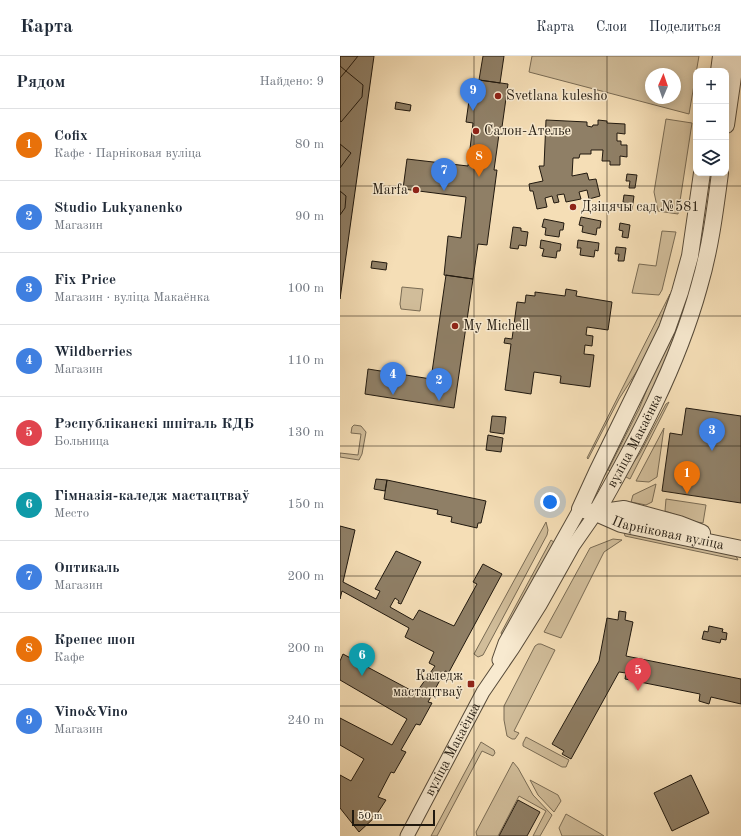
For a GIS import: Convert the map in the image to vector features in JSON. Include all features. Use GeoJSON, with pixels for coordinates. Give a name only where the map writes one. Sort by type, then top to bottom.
{"type":"FeatureCollection","features":[{"type":"Feature","properties":{"kind":"street"},"geometry":{"type":"LineString","coordinates":[[720,68],[722,56]]}},
{"type":"Feature","properties":{"kind":"street"},"geometry":{"type":"LineString","coordinates":[[729,104],[736,56]]}},
{"type":"Feature","properties":{"kind":"street","name":"вуліца Макаёнка"},"geometry":{"type":"LineString","coordinates":[[489,684],[506,643],[580,509],[667,329],[680,292],[690,256],[702,176]]}},
{"type":"Feature","properties":{"kind":"street","name":"вуліца Макаёнка"},"geometry":{"type":"LineString","coordinates":[[406,836],[483,692],[540,605],[573,546],[596,513],[654,405],[690,319],[700,286],[712,227],[720,176]]}},
{"type":"Feature","properties":{"kind":"street"},"geometry":{"type":"LineString","coordinates":[[694,225],[712,227]]}},
{"type":"Feature","properties":{"kind":"street","name":"Парніковая вуліца"},"geometry":{"type":"LineString","coordinates":[[580,509],[596,513],[621,524],[741,548]]}},
{"type":"Feature","properties":{"kind":"shaded area"},"geometry":{"type":"Polygon","coordinates":[[[532,56],[699,56],[697,68],[693,68],[693,91],[689,114],[651,104],[681,104],[681,68],[645,68],[645,102],[529,72],[532,56]]]}},
{"type":"Feature","properties":{"kind":"shaded area"},"geometry":{"type":"Polygon","coordinates":[[[666,119],[692,123],[678,214],[658,211],[654,192],[666,119]]]}},
{"type":"Feature","properties":{"kind":"shaded area"},"geometry":{"type":"Polygon","coordinates":[[[662,231],[676,232],[662,290],[659,295],[632,293],[639,264],[656,266],[662,231]]]}},
{"type":"Feature","properties":{"kind":"shaded area"},"geometry":{"type":"Polygon","coordinates":[[[402,287],[423,289],[420,311],[401,309],[400,304],[402,287]]]}},
{"type":"Feature","properties":{"kind":"shaded area"},"geometry":{"type":"Polygon","coordinates":[[[670,294],[658,330],[644,360],[619,399],[588,459],[587,458],[670,294]]]}},
{"type":"Feature","properties":{"kind":"shaded area"},"geometry":{"type":"Polygon","coordinates":[[[678,321],[671,351],[611,471],[608,470],[639,409],[653,374],[678,321]]]}},
{"type":"Feature","properties":{"kind":"shaded area"},"geometry":{"type":"Polygon","coordinates":[[[669,402],[630,479],[624,476],[640,453],[666,404],[669,402]]]}},
{"type":"Feature","properties":{"kind":"shaded area"},"geometry":{"type":"Polygon","coordinates":[[[354,425],[361,426],[366,432],[362,454],[359,460],[340,457],[340,453],[358,455],[361,434],[351,433],[354,425]]]}},
{"type":"Feature","properties":{"kind":"shaded area"},"geometry":{"type":"Polygon","coordinates":[[[664,428],[657,477],[649,482],[636,481],[664,428]]]}},
{"type":"Feature","properties":{"kind":"shaded area"},"geometry":{"type":"Polygon","coordinates":[[[656,484],[652,502],[646,505],[631,502],[633,495],[656,484]]]}},
{"type":"Feature","properties":{"kind":"shaded area"},"geometry":{"type":"Polygon","coordinates":[[[666,499],[706,505],[703,523],[665,511],[666,499]]]}},
{"type":"Feature","properties":{"kind":"shaded area"},"geometry":{"type":"Polygon","coordinates":[[[546,522],[548,530],[547,535],[483,655],[478,657],[474,654],[546,522]]]}},
{"type":"Feature","properties":{"kind":"shaded area"},"geometry":{"type":"Polygon","coordinates":[[[624,532],[732,553],[738,560],[625,536],[624,532]]]}},
{"type":"Feature","properties":{"kind":"shaded area"},"geometry":{"type":"Polygon","coordinates":[[[613,539],[622,540],[604,552],[561,638],[544,632],[590,548],[613,539]]]}},
{"type":"Feature","properties":{"kind":"shaded area"},"geometry":{"type":"Polygon","coordinates":[[[551,540],[555,543],[504,639],[501,633],[551,540]]]}},
{"type":"Feature","properties":{"kind":"shaded area"},"geometry":{"type":"Polygon","coordinates":[[[538,644],[555,650],[514,731],[519,733],[515,739],[512,739],[507,736],[504,720],[504,706],[535,646],[538,644]]]}},
{"type":"Feature","properties":{"kind":"shaded area"},"geometry":{"type":"Polygon","coordinates":[[[526,737],[569,760],[566,767],[562,767],[523,746],[526,737]]]}},
{"type":"Feature","properties":{"kind":"shaded area"},"geometry":{"type":"Polygon","coordinates":[[[481,742],[494,750],[495,753],[493,756],[482,751],[437,836],[431,836],[481,742]]]}},
{"type":"Feature","properties":{"kind":"shaded area"},"geometry":{"type":"Polygon","coordinates":[[[513,762],[533,795],[552,815],[540,836],[533,836],[546,811],[519,796],[498,836],[477,836],[476,832],[513,762]]]}},
{"type":"Feature","properties":{"kind":"shaded area"},"geometry":{"type":"Polygon","coordinates":[[[530,780],[558,795],[561,801],[554,812],[538,795],[530,780]]]}},
{"type":"Feature","properties":{"kind":"shaded area"},"geometry":{"type":"Polygon","coordinates":[[[566,814],[604,836],[562,836],[559,828],[566,814]]]}},
{"type":"Feature","properties":{"kind":"building"},"geometry":{"type":"Polygon","coordinates":[[[340,56],[358,56],[346,71],[340,66],[340,56]]]}},
{"type":"Feature","properties":{"kind":"building"},"geometry":{"type":"Polygon","coordinates":[[[340,56],[374,56],[340,299],[340,56]]]}},
{"type":"Feature","properties":{"kind":"building"},"geometry":{"type":"Polygon","coordinates":[[[483,56],[504,56],[500,83],[479,80],[483,56]]]}},
{"type":"Feature","properties":{"kind":"building"},"geometry":{"type":"Polygon","coordinates":[[[346,71],[363,85],[362,97],[341,122],[340,78],[346,71]]]}},
{"type":"Feature","properties":{"kind":"building"},"geometry":{"type":"Polygon","coordinates":[[[472,79],[508,84],[494,170],[497,170],[487,245],[478,244],[473,279],[444,275],[448,236],[461,238],[466,197],[403,189],[407,159],[468,166],[473,123],[466,122],[472,79]]]}},
{"type":"Feature","properties":{"kind":"building"},"geometry":{"type":"Polygon","coordinates":[[[396,102],[411,105],[410,111],[395,109],[396,102]]]}},
{"type":"Feature","properties":{"kind":"building"},"geometry":{"type":"Polygon","coordinates":[[[546,120],[587,122],[587,126],[592,127],[593,125],[598,125],[598,120],[607,121],[607,123],[625,124],[625,134],[617,133],[617,141],[621,141],[621,145],[627,145],[627,157],[620,156],[620,165],[610,165],[610,161],[602,161],[603,150],[591,150],[591,154],[580,154],[579,158],[573,158],[572,176],[587,173],[589,180],[596,179],[600,196],[589,199],[587,190],[579,192],[581,199],[566,202],[564,194],[557,195],[559,202],[554,203],[552,196],[545,198],[547,207],[537,209],[533,191],[530,191],[529,184],[543,181],[539,166],[544,166],[546,120]]]}},
{"type":"Feature","properties":{"kind":"building"},"geometry":{"type":"Polygon","coordinates":[[[340,144],[351,153],[340,168],[340,144]]]}},
{"type":"Feature","properties":{"kind":"building"},"geometry":{"type":"Polygon","coordinates":[[[627,174],[637,175],[635,188],[629,188],[630,181],[626,181],[627,174]]]}},
{"type":"Feature","properties":{"kind":"building"},"geometry":{"type":"Polygon","coordinates":[[[340,191],[346,196],[345,208],[340,215],[340,191]]]}},
{"type":"Feature","properties":{"kind":"building"},"geometry":{"type":"Polygon","coordinates":[[[624,195],[634,196],[632,210],[626,209],[627,203],[623,202],[624,195]]]}},
{"type":"Feature","properties":{"kind":"building"},"geometry":{"type":"Polygon","coordinates":[[[581,217],[601,221],[600,228],[597,228],[596,235],[582,232],[583,226],[579,225],[581,217]]]}},
{"type":"Feature","properties":{"kind":"building"},"geometry":{"type":"Polygon","coordinates":[[[544,219],[564,223],[563,230],[560,230],[559,237],[545,235],[546,228],[542,227],[544,219]]]}},
{"type":"Feature","properties":{"kind":"building"},"geometry":{"type":"Polygon","coordinates":[[[620,223],[630,225],[628,238],[622,237],[623,231],[619,230],[620,223]]]}},
{"type":"Feature","properties":{"kind":"building"},"geometry":{"type":"Polygon","coordinates":[[[513,227],[521,228],[521,231],[528,232],[526,246],[519,245],[518,249],[510,248],[513,227]]]}},
{"type":"Feature","properties":{"kind":"building"},"geometry":{"type":"Polygon","coordinates":[[[541,240],[561,244],[560,251],[557,251],[556,258],[542,256],[544,249],[540,248],[541,240]]]}},
{"type":"Feature","properties":{"kind":"building"},"geometry":{"type":"Polygon","coordinates":[[[578,240],[599,243],[598,251],[595,250],[594,257],[580,255],[581,248],[577,248],[578,240]]]}},
{"type":"Feature","properties":{"kind":"building"},"geometry":{"type":"Polygon","coordinates":[[[616,247],[626,248],[624,261],[618,261],[619,254],[615,254],[616,247]]]}},
{"type":"Feature","properties":{"kind":"building"},"geometry":{"type":"Polygon","coordinates":[[[372,261],[387,263],[386,270],[371,268],[372,261]]]}},
{"type":"Feature","properties":{"kind":"building"},"geometry":{"type":"Polygon","coordinates":[[[446,275],[473,279],[454,408],[365,394],[368,369],[431,379],[446,275]]]}},
{"type":"Feature","properties":{"kind":"building"},"geometry":{"type":"Polygon","coordinates":[[[566,289],[577,291],[576,296],[612,302],[608,330],[587,327],[586,335],[593,336],[592,346],[585,345],[584,354],[594,355],[590,387],[560,383],[561,376],[534,372],[531,394],[505,390],[511,344],[504,343],[505,338],[512,339],[517,302],[525,303],[526,295],[535,296],[535,292],[565,296],[566,289]]]}},
{"type":"Feature","properties":{"kind":"building"},"geometry":{"type":"Polygon","coordinates":[[[686,408],[741,416],[741,503],[662,491],[670,433],[682,435],[686,408]]]}},
{"type":"Feature","properties":{"kind":"building"},"geometry":{"type":"Polygon","coordinates":[[[492,416],[506,417],[504,434],[490,432],[492,416]]]}},
{"type":"Feature","properties":{"kind":"building"},"geometry":{"type":"Polygon","coordinates":[[[488,435],[503,438],[501,452],[486,450],[488,435]]]}},
{"type":"Feature","properties":{"kind":"building"},"geometry":{"type":"Polygon","coordinates":[[[376,479],[387,480],[385,491],[374,489],[376,479]]]}},
{"type":"Feature","properties":{"kind":"building"},"geometry":{"type":"Polygon","coordinates":[[[387,480],[486,501],[481,523],[478,523],[477,528],[451,522],[452,517],[437,514],[438,510],[384,499],[387,480]]]}},
{"type":"Feature","properties":{"kind":"building"},"geometry":{"type":"Polygon","coordinates":[[[340,526],[355,530],[343,582],[376,599],[380,591],[375,589],[396,551],[421,562],[401,604],[398,603],[399,601],[395,598],[390,607],[413,620],[419,610],[454,626],[477,584],[473,582],[483,564],[502,574],[449,672],[445,671],[428,702],[432,703],[420,725],[416,724],[401,750],[406,752],[394,773],[391,772],[378,797],[386,800],[375,817],[359,832],[340,808],[340,775],[351,781],[364,759],[340,745],[340,718],[392,745],[407,719],[340,680],[340,661],[343,654],[416,693],[435,666],[429,663],[434,652],[405,637],[409,628],[342,591],[340,599],[340,526]]]}},
{"type":"Feature","properties":{"kind":"building"},"geometry":{"type":"Polygon","coordinates":[[[619,611],[626,612],[625,620],[633,622],[626,656],[741,679],[741,704],[711,697],[709,704],[699,701],[700,694],[625,679],[626,673],[619,672],[571,759],[562,754],[564,751],[552,744],[599,661],[607,618],[618,620],[619,611]]]}},
{"type":"Feature","properties":{"kind":"building"},"geometry":{"type":"Polygon","coordinates":[[[709,626],[723,629],[722,632],[727,633],[726,640],[721,639],[720,643],[702,639],[704,631],[708,632],[709,626]]]}},
{"type":"Feature","properties":{"kind":"building"},"geometry":{"type":"Polygon","coordinates":[[[691,775],[709,813],[672,831],[654,793],[691,775]]]}},
{"type":"Feature","properties":{"kind":"building"},"geometry":{"type":"Polygon","coordinates":[[[518,800],[540,812],[527,836],[499,836],[518,800]]]}},
{"type":"Feature","properties":{"kind":"place","name":"Svetlana kulesho"},"geometry":{"type":"Point","coordinates":[498,96]}},
{"type":"Feature","properties":{"kind":"place","name":"Vino&Vino"},"geometry":{"type":"Point","coordinates":[473,111]}},
{"type":"Feature","properties":{"kind":"place","name":"Салон-Ателье"},"geometry":{"type":"Point","coordinates":[476,131]}},
{"type":"Feature","properties":{"kind":"place","name":"Крепес шоп"},"geometry":{"type":"Point","coordinates":[479,177]}},
{"type":"Feature","properties":{"kind":"place","name":"Marfa"},"geometry":{"type":"Point","coordinates":[416,190]}},
{"type":"Feature","properties":{"kind":"place","name":"Оптикаль"},"geometry":{"type":"Point","coordinates":[444,191]}},
{"type":"Feature","properties":{"kind":"place","name":"Дзіцячы сад №581"},"geometry":{"type":"Point","coordinates":[573,207]}},
{"type":"Feature","properties":{"kind":"place","name":"My Michell"},"geometry":{"type":"Point","coordinates":[455,326]}},
{"type":"Feature","properties":{"kind":"place","name":"Wildberries"},"geometry":{"type":"Point","coordinates":[393,395]}},
{"type":"Feature","properties":{"kind":"place","name":"Studio Lukyanenko"},"geometry":{"type":"Point","coordinates":[439,401]}},
{"type":"Feature","properties":{"kind":"place","name":"Fix Price"},"geometry":{"type":"Point","coordinates":[712,451]}},
{"type":"Feature","properties":{"kind":"place","name":"Cofix"},"geometry":{"type":"Point","coordinates":[687,494]}},
{"type":"Feature","properties":{"kind":"place","name":"Гімназія-каледж мастацтваў"},"geometry":{"type":"Point","coordinates":[362,676]}},
{"type":"Feature","properties":{"kind":"place","name":"Каледж мастацтваў"},"geometry":{"type":"Point","coordinates":[471,684]}},
{"type":"Feature","properties":{"kind":"place","name":"Рэспубліканскі шпіталь КДБ"},"geometry":{"type":"Point","coordinates":[638,691]}}]}
